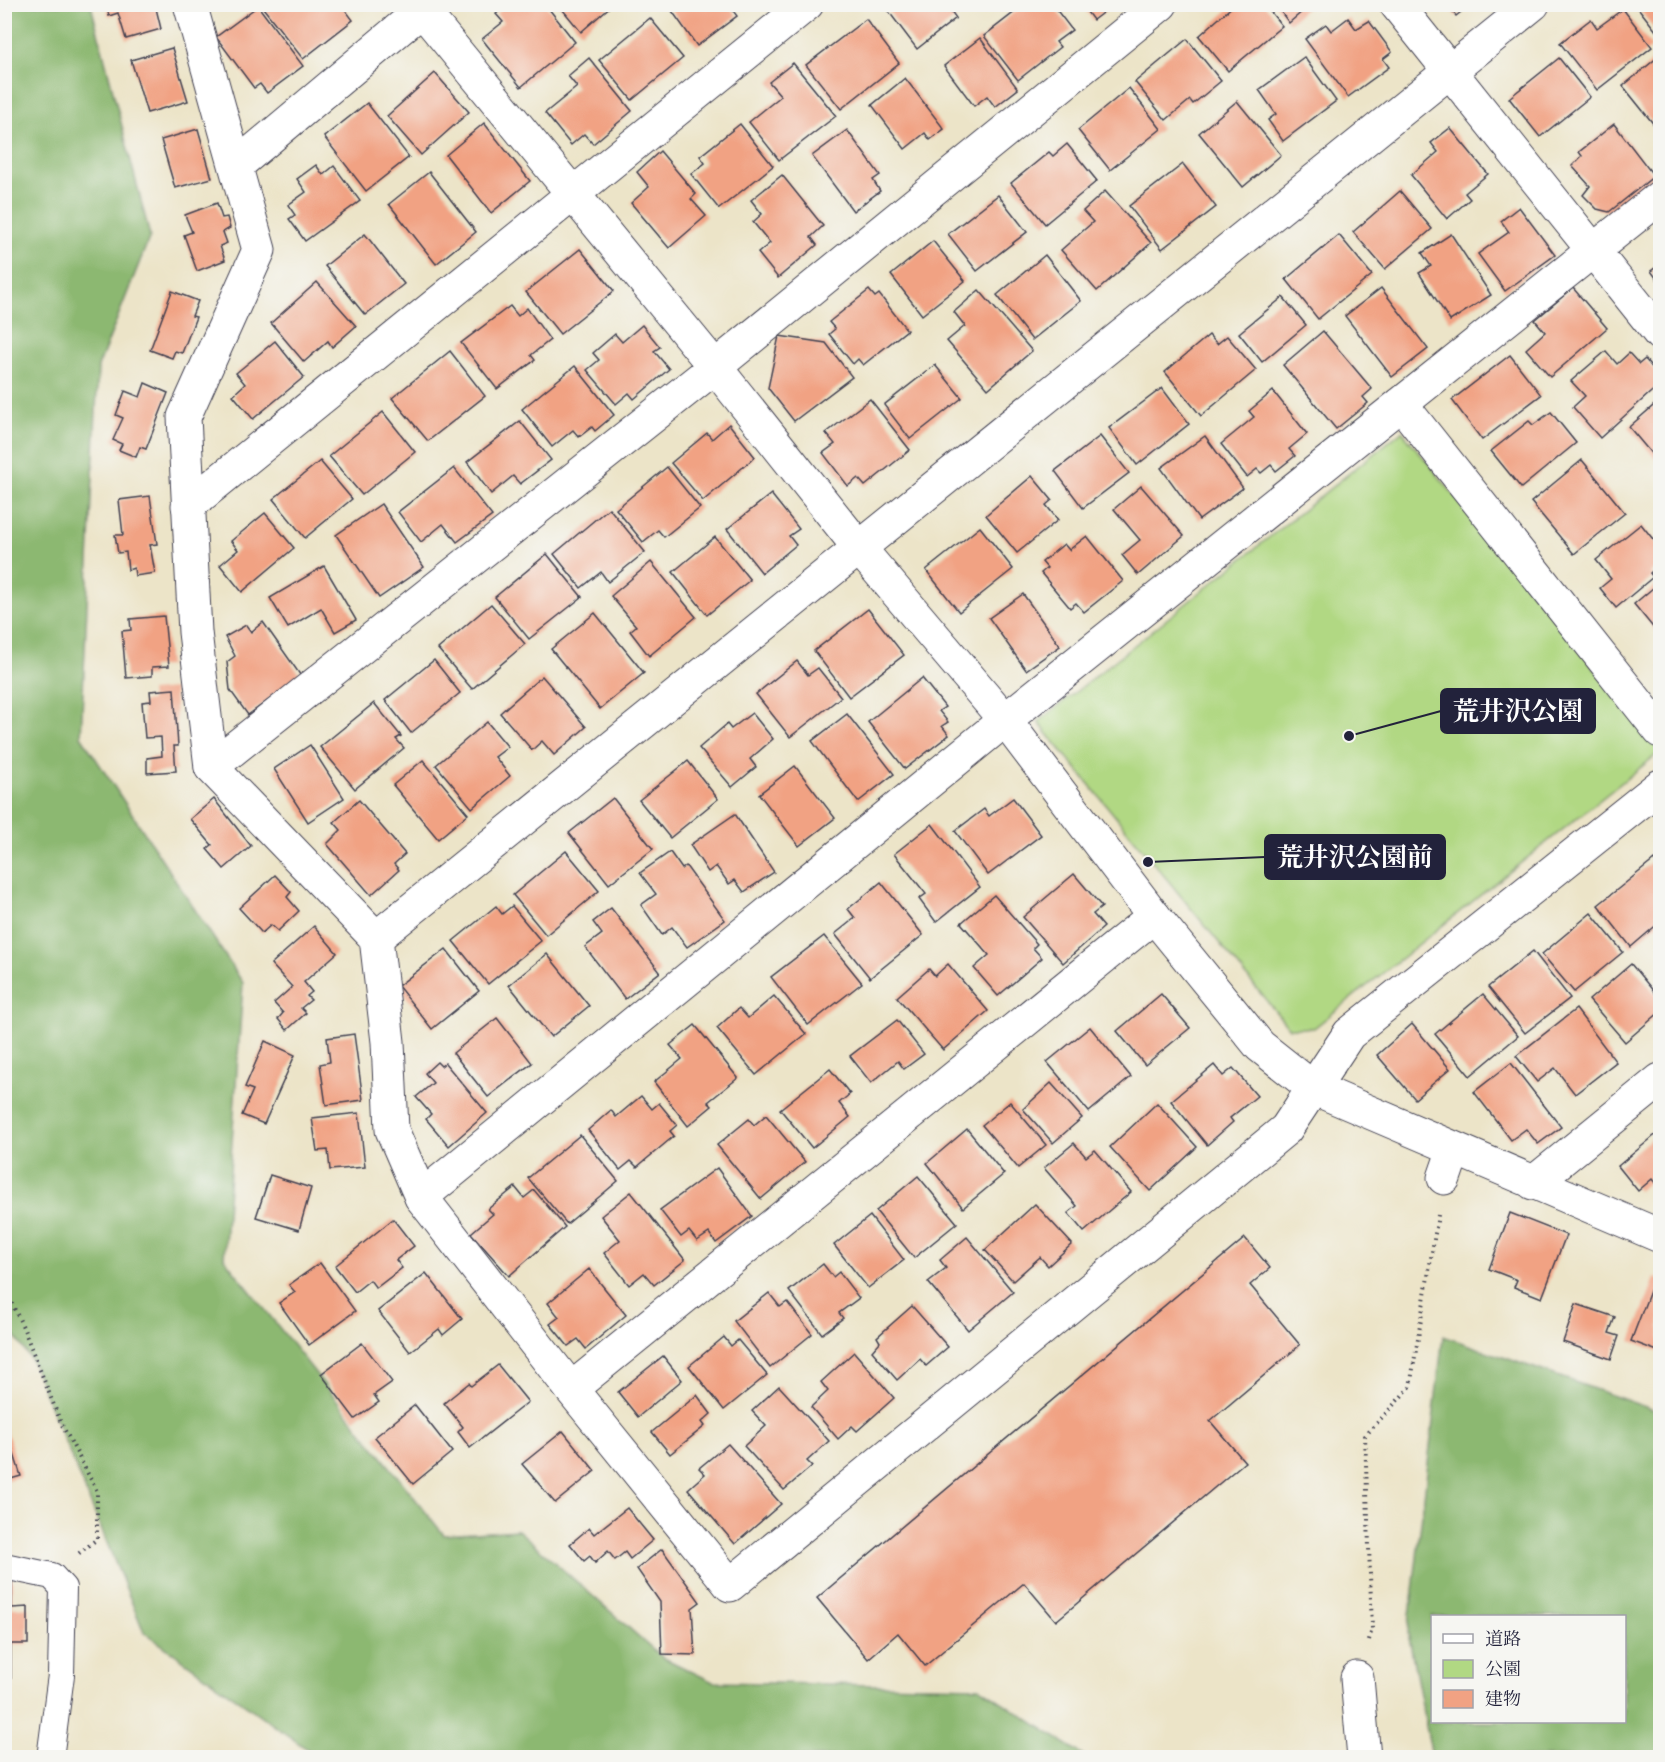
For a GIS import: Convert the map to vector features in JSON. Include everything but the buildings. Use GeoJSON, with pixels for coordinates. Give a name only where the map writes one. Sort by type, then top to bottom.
{"type":"FeatureCollection","features":[{"type":"Feature","properties":{"kind":"street"},"geometry":{"type":"LineString","coordinates":[[190,4],[259,250],[184,417],[195,632],[212,766],[376,938],[388,1042],[392,1130],[421,1197],[571,1389],[730,1585],[1286,1129],[1349,1034],[1660,786]]}},
{"type":"Feature","properties":{"kind":"street"},"geometry":{"type":"LineString","coordinates":[[188,506],[807,4]]}},
{"type":"Feature","properties":{"kind":"street"},"geometry":{"type":"LineString","coordinates":[[212,766],[715,367],[1161,4]]}},
{"type":"Feature","properties":{"kind":"street"},"geometry":{"type":"LineString","coordinates":[[1396,4],[1660,334]]}},
{"type":"Feature","properties":{"kind":"street"},"geometry":{"type":"LineString","coordinates":[[376,938],[1533,4]]}},
{"type":"Feature","properties":{"kind":"street"},"geometry":{"type":"LineString","coordinates":[[236,166],[425,7],[860,549],[1005,720],[1154,916],[1260,1046],[1313,1088],[1449,1164],[1533,1183],[1660,1236]]}},
{"type":"Feature","properties":{"kind":"street"},"geometry":{"type":"LineString","coordinates":[[421,1197],[1005,720],[1660,197]]}},
{"type":"Feature","properties":{"kind":"street"},"geometry":{"type":"LineString","coordinates":[[1401,404],[1660,731]]}},
{"type":"Feature","properties":{"kind":"street"},"geometry":{"type":"LineString","coordinates":[[571,1389],[1154,916]]}},
{"type":"Feature","properties":{"kind":"street"},"geometry":{"type":"LineString","coordinates":[[1533,1183],[1660,1080]]}},
{"type":"Feature","properties":{"kind":"street"},"geometry":{"type":"LineString","coordinates":[[1357,1678],[1364,1758]]}},
{"type":"Feature","properties":{"kind":"lane"},"geometry":{"type":"LineString","coordinates":[[4,1566],[52,1576],[63,1588],[61,1675],[50,1758]]}},
{"type":"Feature","properties":{"kind":"path"},"geometry":{"type":"LineString","coordinates":[[1357,1678],[1372,1629],[1365,1436],[1410,1387],[1449,1164]]}},
{"type":"Feature","properties":{"kind":"path"},"geometry":{"type":"LineString","coordinates":[[4,1287],[23,1327],[62,1424],[97,1491],[97,1539],[52,1576]]}},
{"type":"Feature","properties":{"kind":"green space"},"geometry":{"type":"Polygon","coordinates":[[[4,5],[91,5],[150,236],[98,367],[81,736],[243,983],[224,1258],[444,1535],[518,1530],[662,1657],[713,1682],[979,1687],[1086,1757],[318,1757],[144,1632],[31,1360],[5,1321],[4,5]]]}},
{"type":"Feature","properties":{"kind":"green space"},"geometry":{"type":"Polygon","coordinates":[[[1402,431],[1660,749],[1660,752],[1314,1028],[1289,1028],[1038,722],[1402,431]]]}},
{"type":"Feature","properties":{"kind":"green space"},"geometry":{"type":"Polygon","coordinates":[[[1443,1336],[1660,1412],[1660,1757],[1432,1757],[1408,1633],[1443,1336]]]}},
{"type":"Feature","properties":{"kind":"place","name":"荒井沢公園"},"geometry":{"type":"Point","coordinates":[1349,736]}},
{"type":"Feature","properties":{"kind":"place","name":"荒井沢公園前"},"geometry":{"type":"Point","coordinates":[1148,862]}}]}
